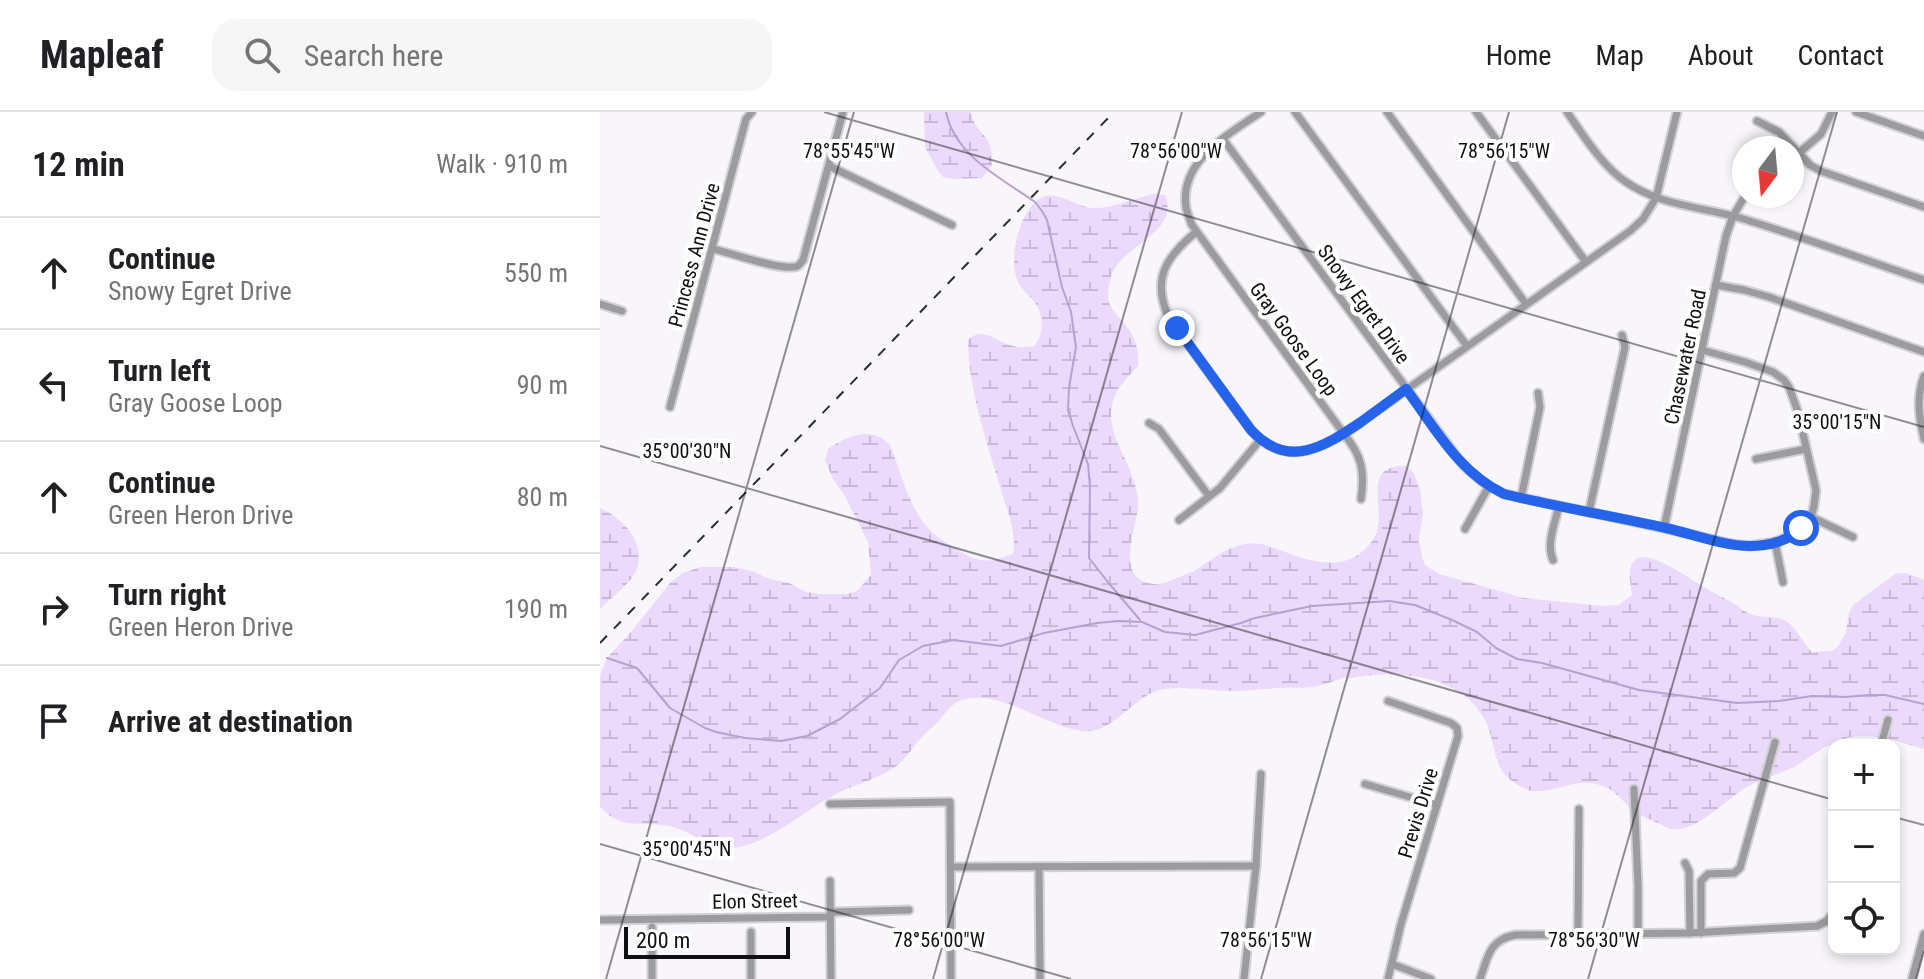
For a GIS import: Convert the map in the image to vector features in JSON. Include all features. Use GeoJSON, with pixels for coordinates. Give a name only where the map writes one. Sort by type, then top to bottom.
{"type":"FeatureCollection","features":[{"type":"Feature","properties":{"kind":"street","name":"Princess Ann Drive"},"geometry":{"type":"LineString","coordinates":[[670,407],[746,119],[752,112]]}},
{"type":"Feature","properties":{"kind":"street"},"geometry":{"type":"LineString","coordinates":[[713,249],[780,266],[798,266],[803,260],[843,112]]}},
{"type":"Feature","properties":{"kind":"street","name":"Gray Goose Loop"},"geometry":{"type":"LineString","coordinates":[[1261,112],[1198,161],[1191,173],[1186,206],[1196,232],[1355,447],[1364,475],[1361,499]]}},
{"type":"Feature","properties":{"kind":"street"},"geometry":{"type":"LineString","coordinates":[[1295,112],[1467,346]]}},
{"type":"Feature","properties":{"kind":"street"},"geometry":{"type":"LineString","coordinates":[[1387,112],[1526,304]]}},
{"type":"Feature","properties":{"kind":"street"},"geometry":{"type":"LineString","coordinates":[[1476,112],[1586,262]]}},
{"type":"Feature","properties":{"kind":"street"},"geometry":{"type":"LineString","coordinates":[[1567,112],[1608,167],[1630,185],[1656,198],[1799,236],[1924,280]]}},
{"type":"Feature","properties":{"kind":"street"},"geometry":{"type":"LineString","coordinates":[[1196,232],[1168,259],[1161,291],[1169,318],[1260,440],[1279,449],[1309,451],[1344,434],[1643,219],[1656,198],[1677,112]]}},
{"type":"Feature","properties":{"kind":"street"},"geometry":{"type":"LineString","coordinates":[[1804,148],[1821,134],[1832,112]]}},
{"type":"Feature","properties":{"kind":"street"},"geometry":{"type":"LineString","coordinates":[[1856,112],[1924,136]]}},
{"type":"Feature","properties":{"kind":"street"},"geometry":{"type":"LineString","coordinates":[[1757,121],[1782,136]]}},
{"type":"Feature","properties":{"kind":"street","name":"Snowy Egret Drive"},"geometry":{"type":"LineString","coordinates":[[1223,139],[1463,465],[1489,486],[1521,498],[1750,546],[1775,542],[1796,533],[1811,517]]}},
{"type":"Feature","properties":{"kind":"street"},"geometry":{"type":"LineString","coordinates":[[1804,161],[1821,171],[1924,207]]}},
{"type":"Feature","properties":{"kind":"street"},"geometry":{"type":"LineString","coordinates":[[829,166],[952,225]]}},
{"type":"Feature","properties":{"kind":"street","name":"Chasewater Road"},"geometry":{"type":"LineString","coordinates":[[1664,528],[1726,236],[1738,208]]}},
{"type":"Feature","properties":{"kind":"street"},"geometry":{"type":"LineString","coordinates":[[1716,285],[1769,297],[1924,352]]}},
{"type":"Feature","properties":{"kind":"street"},"geometry":{"type":"LineString","coordinates":[[600,304],[622,311]]}},
{"type":"Feature","properties":{"kind":"street"},"geometry":{"type":"LineString","coordinates":[[1589,512],[1625,347],[1622,335]]}},
{"type":"Feature","properties":{"kind":"street"},"geometry":{"type":"LineString","coordinates":[[1702,350],[1760,366],[1784,380],[1793,394],[1816,490],[1811,517],[1853,537]]}},
{"type":"Feature","properties":{"kind":"street"},"geometry":{"type":"LineString","coordinates":[[1924,376],[1918,406],[1924,439]]}},
{"type":"Feature","properties":{"kind":"street"},"geometry":{"type":"LineString","coordinates":[[1521,498],[1540,407],[1538,393]]}},
{"type":"Feature","properties":{"kind":"street"},"geometry":{"type":"LineString","coordinates":[[1149,423],[1159,429],[1209,496]]}},
{"type":"Feature","properties":{"kind":"street"},"geometry":{"type":"LineString","coordinates":[[1179,520],[1229,479],[1260,440]]}},
{"type":"Feature","properties":{"kind":"street"},"geometry":{"type":"LineString","coordinates":[[1756,459],[1806,449]]}},
{"type":"Feature","properties":{"kind":"street"},"geometry":{"type":"LineString","coordinates":[[1465,529],[1489,486]]}},
{"type":"Feature","properties":{"kind":"street"},"geometry":{"type":"LineString","coordinates":[[1553,560],[1551,543],[1559,506]]}},
{"type":"Feature","properties":{"kind":"street"},"geometry":{"type":"LineString","coordinates":[[1775,542],[1783,582]]}},
{"type":"Feature","properties":{"kind":"street","name":"Previs Drive"},"geometry":{"type":"LineString","coordinates":[[1388,701],[1451,723],[1457,728],[1458,736],[1401,924],[1388,979]]}},
{"type":"Feature","properties":{"kind":"street"},"geometry":{"type":"LineString","coordinates":[[1883,739],[1888,720]]}},
{"type":"Feature","properties":{"kind":"street"},"geometry":{"type":"LineString","coordinates":[[1701,933],[1701,881],[1708,874],[1734,873],[1740,868],[1775,742]]}},
{"type":"Feature","properties":{"kind":"street"},"geometry":{"type":"LineString","coordinates":[[1244,979],[1256,866],[1261,774]]}},
{"type":"Feature","properties":{"kind":"street"},"geometry":{"type":"LineString","coordinates":[[1365,784],[1437,805]]}},
{"type":"Feature","properties":{"kind":"street"},"geometry":{"type":"LineString","coordinates":[[1634,789],[1638,934]]}},
{"type":"Feature","properties":{"kind":"street"},"geometry":{"type":"LineString","coordinates":[[830,804],[950,802],[951,979]]}},
{"type":"Feature","properties":{"kind":"street"},"geometry":{"type":"LineString","coordinates":[[1578,934],[1579,809]]}},
{"type":"Feature","properties":{"kind":"street"},"geometry":{"type":"LineString","coordinates":[[1685,863],[1689,871],[1690,933]]}},
{"type":"Feature","properties":{"kind":"street"},"geometry":{"type":"LineString","coordinates":[[951,867],[1256,866]]}},
{"type":"Feature","properties":{"kind":"street"},"geometry":{"type":"LineString","coordinates":[[1039,867],[1040,979]]}},
{"type":"Feature","properties":{"kind":"street"},"geometry":{"type":"LineString","coordinates":[[830,881],[831,979]]}},
{"type":"Feature","properties":{"kind":"street","name":"Elon Street"},"geometry":{"type":"LineString","coordinates":[[600,920],[827,917],[834,912],[909,910]]}},
{"type":"Feature","properties":{"kind":"street"},"geometry":{"type":"LineString","coordinates":[[1480,979],[1491,949],[1505,937],[1515,935],[1701,933],[1817,926],[1828,920]]}},
{"type":"Feature","properties":{"kind":"street"},"geometry":{"type":"LineString","coordinates":[[652,927],[652,979]]}},
{"type":"Feature","properties":{"kind":"street"},"geometry":{"type":"LineString","coordinates":[[751,932],[751,979]]}},
{"type":"Feature","properties":{"kind":"street"},"geometry":{"type":"LineString","coordinates":[[1912,979],[1924,934]]}},
{"type":"Feature","properties":{"kind":"street"},"geometry":{"type":"LineString","coordinates":[[1392,964],[1431,979]]}},
{"type":"Feature","properties":{"kind":"green space"},"geometry":{"type":"Polygon","coordinates":[[[924,112],[971,112],[974,123],[991,150],[992,165],[982,178],[943,177],[925,147],[924,112]]]}},
{"type":"Feature","properties":{"kind":"green space"},"geometry":{"type":"Polygon","coordinates":[[[1152,194],[1165,195],[1168,208],[1157,229],[1116,266],[1108,296],[1112,308],[1132,335],[1138,352],[1138,366],[1117,393],[1111,413],[1115,435],[1137,493],[1130,563],[1141,580],[1159,584],[1194,571],[1227,550],[1250,544],[1266,545],[1321,562],[1353,558],[1367,547],[1377,531],[1379,479],[1393,467],[1407,466],[1420,490],[1423,514],[1419,539],[1425,565],[1439,574],[1524,598],[1619,605],[1632,595],[1632,563],[1648,558],[1675,569],[1748,613],[1784,620],[1812,652],[1831,651],[1838,647],[1846,632],[1853,605],[1895,574],[1906,573],[1924,580],[1924,749],[1900,743],[1900,739],[1857,736],[1828,739],[1828,745],[1794,767],[1745,788],[1698,822],[1671,829],[1636,812],[1614,792],[1600,785],[1583,783],[1535,791],[1521,787],[1503,773],[1486,722],[1461,693],[1425,678],[1384,674],[1346,677],[1306,687],[1237,691],[1159,690],[1139,700],[1112,722],[1092,731],[1067,728],[989,699],[959,701],[894,768],[836,794],[771,835],[743,846],[721,848],[673,827],[626,823],[609,815],[600,807],[600,676],[607,658],[670,583],[683,573],[700,567],[734,567],[789,583],[806,592],[847,594],[857,591],[871,575],[868,542],[833,479],[825,460],[828,449],[859,435],[875,435],[883,439],[890,445],[916,512],[933,533],[977,559],[989,560],[1013,554],[1011,523],[975,398],[968,340],[985,334],[1018,347],[1034,346],[1037,342],[1041,332],[1041,316],[1018,282],[1014,263],[1016,240],[1035,202],[1049,195],[1085,206],[1113,206],[1152,194]]]}},
{"type":"Feature","properties":{"kind":"green space"},"geometry":{"type":"Polygon","coordinates":[[[600,508],[627,528],[638,546],[639,557],[632,578],[600,609],[600,508]]]}},
{"type":"Feature","properties":{"kind":"waterway"},"geometry":{"type":"LineString","coordinates":[[946,112],[951,128],[969,153],[994,175],[1035,202],[1047,220],[1071,312],[1076,347],[1068,410],[1088,464],[1089,558],[1140,620]]}},
{"type":"Feature","properties":{"kind":"waterway"},"geometry":{"type":"LineString","coordinates":[[607,658],[637,668],[670,708],[705,728],[745,738],[781,741],[807,736],[840,719],[880,688],[899,660],[923,646],[953,640],[1001,646],[1044,633],[1118,621],[1142,622],[1165,632],[1195,635],[1312,606],[1389,601],[1415,605],[1452,620],[1477,632],[1496,648],[1517,659],[1639,690],[1737,703],[1812,696],[1885,695],[1924,704]]}},
{"type":"Feature","properties":{"kind":"railway"},"geometry":{"type":"LineString","coordinates":[[600,643],[1114,112]]}},
{"type":"Feature","properties":{"kind":"route"},"geometry":{"type":"LineString","coordinates":[[1177,328],[1251,430],[1260,440],[1279,449],[1299,452],[1322,447],[1406,389],[1463,465],[1484,483],[1504,494],[1732,544],[1750,546],[1775,542],[1790,537],[1801,528]]}}]}
